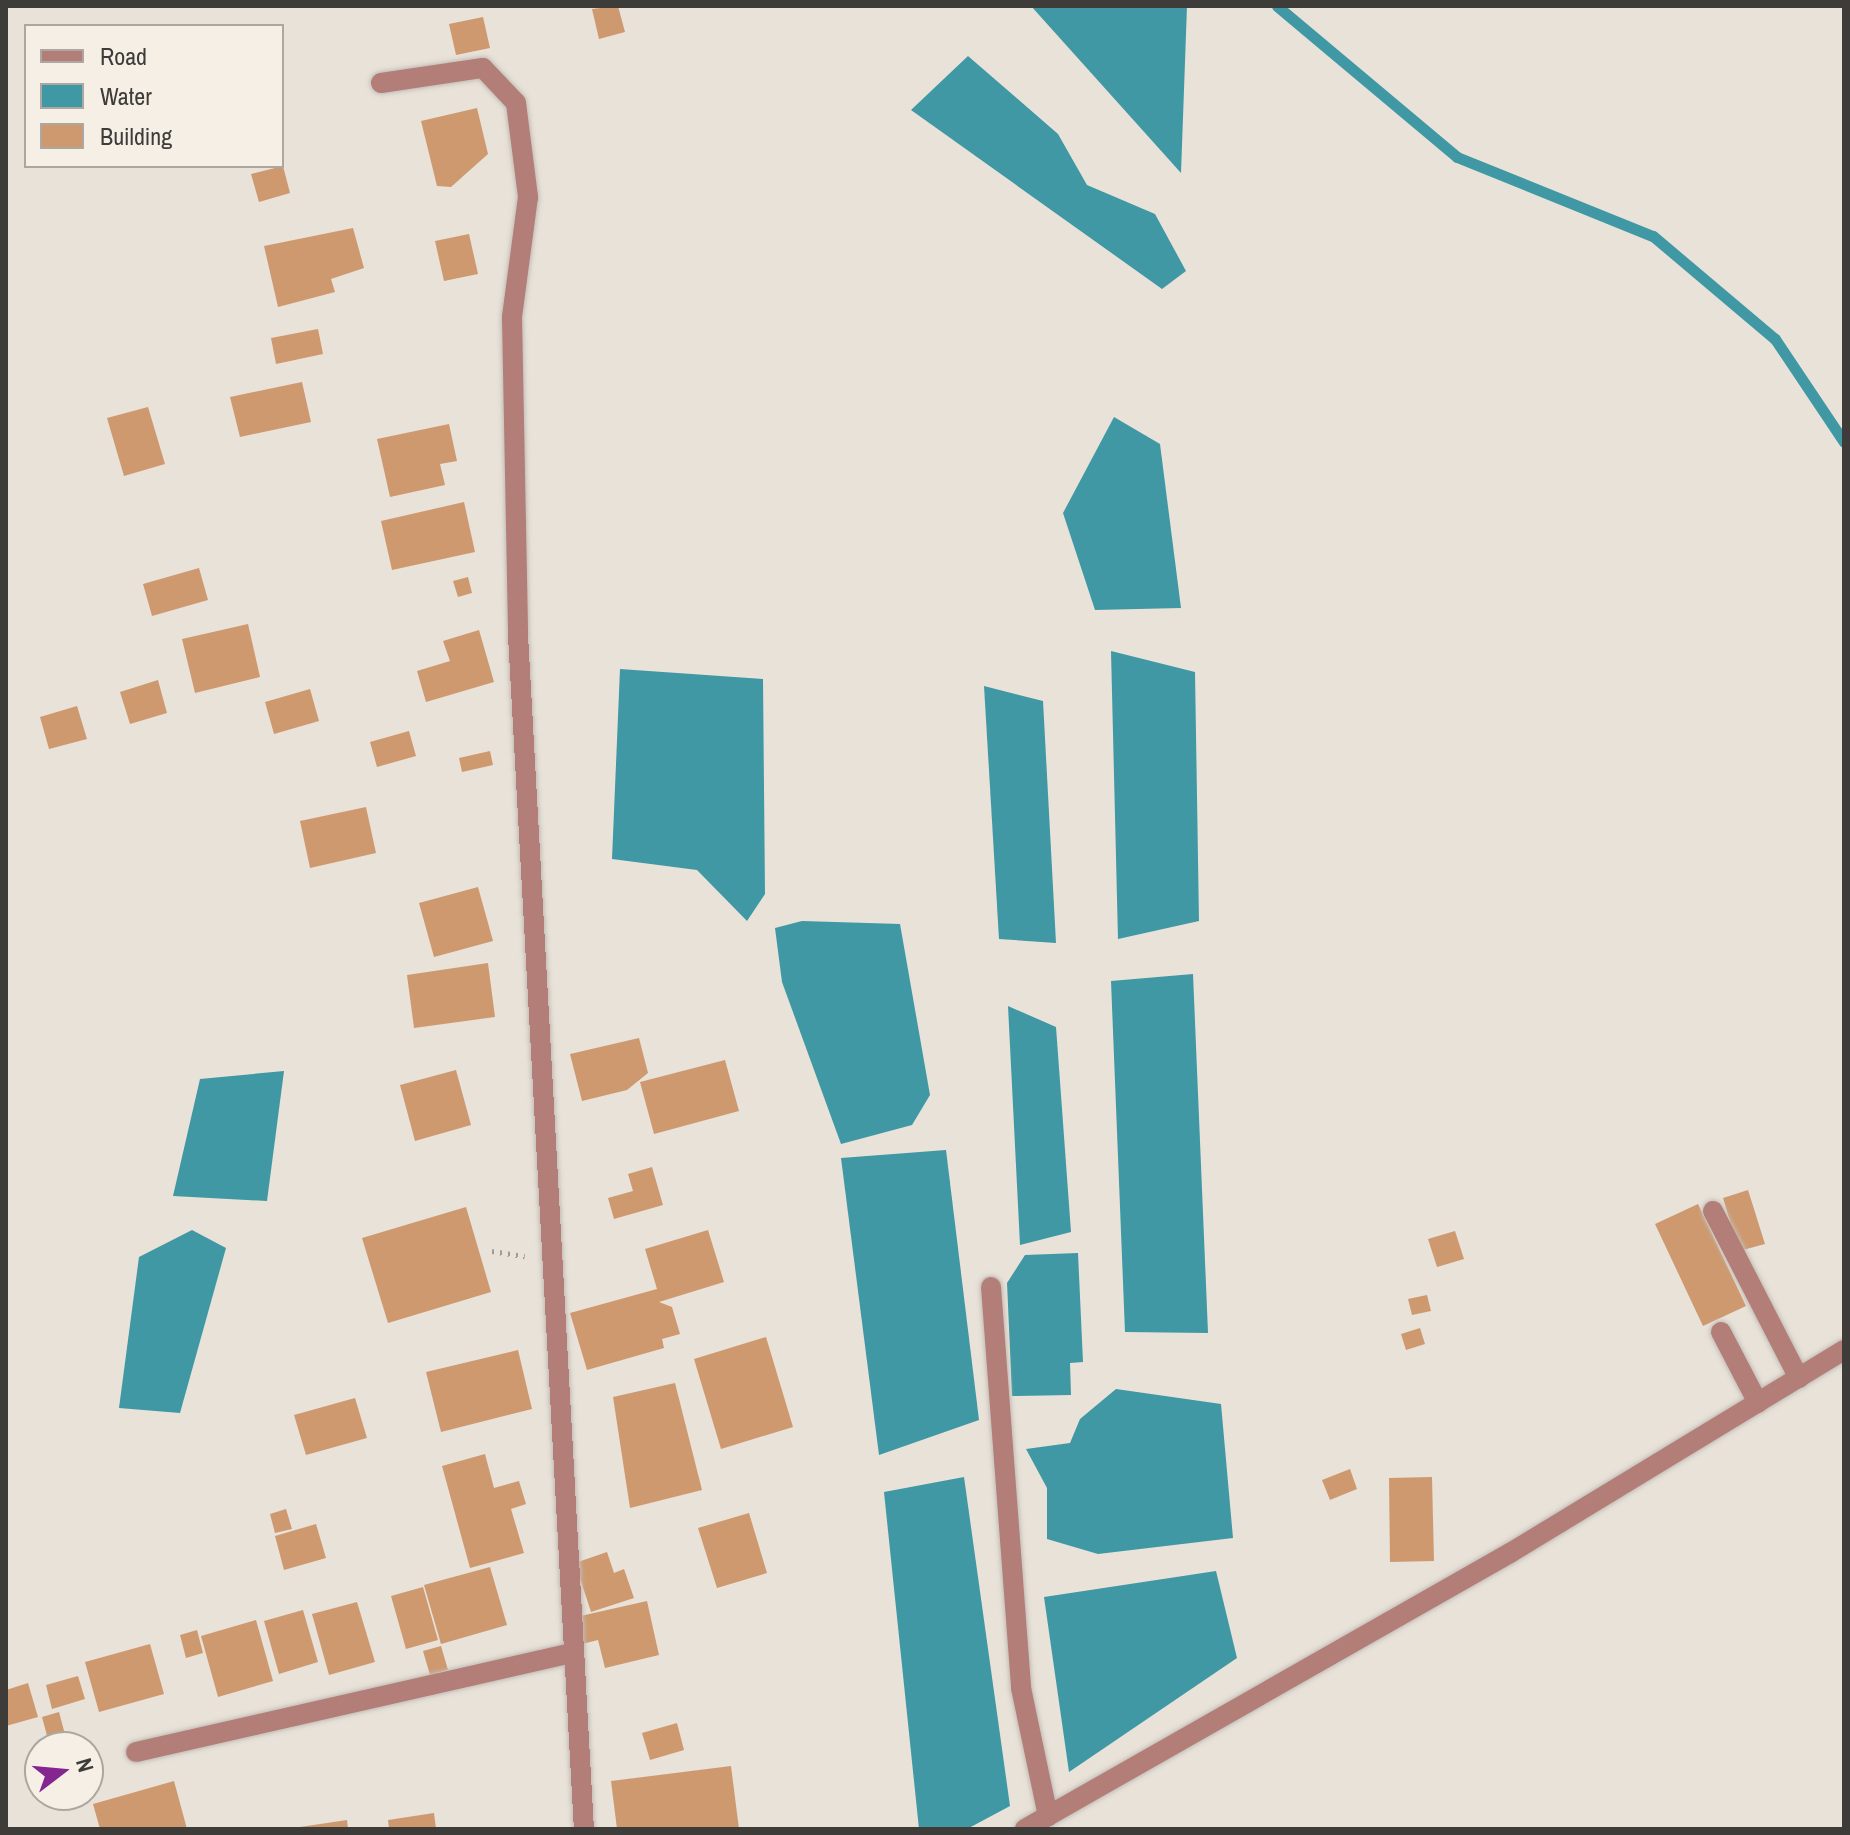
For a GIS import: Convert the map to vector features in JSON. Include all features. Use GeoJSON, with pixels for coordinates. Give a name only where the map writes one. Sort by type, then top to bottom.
{"type":"FeatureCollection","features":[{"type":"Feature","properties":{"kind":"street"},"geometry":{"type":"LineString","coordinates":[[381,83],[483,68],[516,103],[528,197],[512,317],[518,635],[584,1829]]}},
{"type":"Feature","properties":{"kind":"street"},"geometry":{"type":"LineString","coordinates":[[1713,1211],[1799,1378]]}},
{"type":"Feature","properties":{"kind":"street"},"geometry":{"type":"LineString","coordinates":[[991,1287],[1021,1688],[1048,1816]]}},
{"type":"Feature","properties":{"kind":"street"},"geometry":{"type":"LineString","coordinates":[[1721,1332],[1758,1403]]}},
{"type":"Feature","properties":{"kind":"street"},"geometry":{"type":"LineString","coordinates":[[1025,1829],[1844,1350]]}},
{"type":"Feature","properties":{"kind":"street"},"geometry":{"type":"LineString","coordinates":[[136,1752],[572,1653]]}},
{"type":"Feature","properties":{"kind":"water"},"geometry":{"type":"Polygon","coordinates":[[[1031,6],[1187,6],[1181,173],[1031,6]]]}},
{"type":"Feature","properties":{"kind":"water"},"geometry":{"type":"Polygon","coordinates":[[[968,56],[1058,134],[1087,185],[1155,214],[1186,271],[1162,289],[911,110],[968,56]]]}},
{"type":"Feature","properties":{"kind":"water"},"geometry":{"type":"Polygon","coordinates":[[[1114,417],[1160,444],[1181,608],[1095,610],[1063,513],[1114,417]]]}},
{"type":"Feature","properties":{"kind":"water"},"geometry":{"type":"Polygon","coordinates":[[[1111,651],[1195,672],[1199,921],[1118,939],[1111,651]]]}},
{"type":"Feature","properties":{"kind":"water"},"geometry":{"type":"Polygon","coordinates":[[[620,669],[763,679],[765,894],[747,921],[697,870],[612,859],[620,669]]]}},
{"type":"Feature","properties":{"kind":"water"},"geometry":{"type":"Polygon","coordinates":[[[984,686],[1043,701],[1056,943],[999,939],[984,686]]]}},
{"type":"Feature","properties":{"kind":"water"},"geometry":{"type":"Polygon","coordinates":[[[802,921],[900,924],[930,1095],[912,1125],[841,1144],[782,982],[775,928],[802,921]]]}},
{"type":"Feature","properties":{"kind":"water"},"geometry":{"type":"Polygon","coordinates":[[[1193,974],[1208,1333],[1125,1332],[1111,981],[1193,974]]]}},
{"type":"Feature","properties":{"kind":"water"},"geometry":{"type":"Polygon","coordinates":[[[1008,1006],[1056,1027],[1071,1232],[1020,1245],[1008,1006]]]}},
{"type":"Feature","properties":{"kind":"water"},"geometry":{"type":"Polygon","coordinates":[[[284,1071],[267,1201],[173,1196],[200,1079],[284,1071]]]}},
{"type":"Feature","properties":{"kind":"water"},"geometry":{"type":"Polygon","coordinates":[[[946,1150],[979,1420],[879,1455],[841,1158],[946,1150]]]}},
{"type":"Feature","properties":{"kind":"water"},"geometry":{"type":"Polygon","coordinates":[[[192,1230],[226,1248],[180,1413],[119,1408],[139,1257],[192,1230]]]}},
{"type":"Feature","properties":{"kind":"water"},"geometry":{"type":"Polygon","coordinates":[[[1078,1253],[1083,1362],[1070,1363],[1071,1395],[1012,1396],[1007,1283],[1025,1255],[1078,1253]]]}},
{"type":"Feature","properties":{"kind":"water"},"geometry":{"type":"Polygon","coordinates":[[[1116,1389],[1221,1404],[1233,1538],[1098,1554],[1047,1539],[1047,1488],[1026,1449],[1070,1443],[1080,1419],[1116,1389]]]}},
{"type":"Feature","properties":{"kind":"water"},"geometry":{"type":"Polygon","coordinates":[[[964,1477],[1010,1806],[967,1829],[919,1829],[884,1492],[964,1477]]]}},
{"type":"Feature","properties":{"kind":"water"},"geometry":{"type":"Polygon","coordinates":[[[1216,1571],[1237,1658],[1069,1772],[1044,1597],[1216,1571]]]}},
{"type":"Feature","properties":{"kind":"building"},"geometry":{"type":"Polygon","coordinates":[[[618,6],[625,32],[599,39],[592,9],[618,6]]]}},
{"type":"Feature","properties":{"kind":"building"},"geometry":{"type":"Polygon","coordinates":[[[483,17],[490,48],[456,55],[449,24],[483,17]]]}},
{"type":"Feature","properties":{"kind":"building"},"geometry":{"type":"Polygon","coordinates":[[[477,108],[488,154],[451,187],[437,186],[421,121],[477,108]]]}},
{"type":"Feature","properties":{"kind":"building"},"geometry":{"type":"Polygon","coordinates":[[[284,168],[290,193],[259,202],[251,174],[284,168]]]}},
{"type":"Feature","properties":{"kind":"building"},"geometry":{"type":"Polygon","coordinates":[[[353,228],[364,268],[331,279],[335,292],[278,307],[264,246],[353,228]]]}},
{"type":"Feature","properties":{"kind":"building"},"geometry":{"type":"Polygon","coordinates":[[[469,234],[478,274],[444,281],[435,241],[469,234]]]}},
{"type":"Feature","properties":{"kind":"building"},"geometry":{"type":"Polygon","coordinates":[[[318,329],[323,354],[276,364],[271,338],[318,329]]]}},
{"type":"Feature","properties":{"kind":"building"},"geometry":{"type":"Polygon","coordinates":[[[302,382],[311,422],[240,437],[230,397],[302,382]]]}},
{"type":"Feature","properties":{"kind":"building"},"geometry":{"type":"Polygon","coordinates":[[[148,407],[165,464],[124,476],[107,418],[148,407]]]}},
{"type":"Feature","properties":{"kind":"building"},"geometry":{"type":"Polygon","coordinates":[[[449,424],[457,461],[440,464],[445,485],[390,497],[377,439],[449,424]]]}},
{"type":"Feature","properties":{"kind":"building"},"geometry":{"type":"Polygon","coordinates":[[[464,502],[475,552],[392,570],[381,521],[464,502]]]}},
{"type":"Feature","properties":{"kind":"building"},"geometry":{"type":"Polygon","coordinates":[[[199,568],[208,600],[152,616],[143,584],[199,568]]]}},
{"type":"Feature","properties":{"kind":"building"},"geometry":{"type":"Polygon","coordinates":[[[468,577],[472,593],[458,597],[453,581],[468,577]]]}},
{"type":"Feature","properties":{"kind":"building"},"geometry":{"type":"Polygon","coordinates":[[[248,624],[260,677],[195,693],[182,639],[248,624]]]}},
{"type":"Feature","properties":{"kind":"building"},"geometry":{"type":"Polygon","coordinates":[[[479,630],[494,682],[426,702],[417,671],[450,661],[443,641],[479,630]]]}},
{"type":"Feature","properties":{"kind":"building"},"geometry":{"type":"Polygon","coordinates":[[[158,680],[167,713],[130,724],[120,692],[158,680]]]}},
{"type":"Feature","properties":{"kind":"building"},"geometry":{"type":"Polygon","coordinates":[[[310,689],[319,721],[274,734],[265,702],[310,689]]]}},
{"type":"Feature","properties":{"kind":"building"},"geometry":{"type":"Polygon","coordinates":[[[77,706],[87,739],[49,749],[40,717],[77,706]]]}},
{"type":"Feature","properties":{"kind":"building"},"geometry":{"type":"Polygon","coordinates":[[[409,731],[416,756],[377,767],[370,742],[409,731]]]}},
{"type":"Feature","properties":{"kind":"building"},"geometry":{"type":"Polygon","coordinates":[[[490,751],[493,765],[462,772],[459,758],[490,751]]]}},
{"type":"Feature","properties":{"kind":"building"},"geometry":{"type":"Polygon","coordinates":[[[366,807],[376,853],[310,868],[300,821],[366,807]]]}},
{"type":"Feature","properties":{"kind":"building"},"geometry":{"type":"Polygon","coordinates":[[[478,887],[493,941],[434,957],[419,903],[478,887]]]}},
{"type":"Feature","properties":{"kind":"building"},"geometry":{"type":"Polygon","coordinates":[[[488,963],[495,1017],[414,1028],[407,975],[488,963]]]}},
{"type":"Feature","properties":{"kind":"building"},"geometry":{"type":"Polygon","coordinates":[[[639,1038],[648,1073],[627,1090],[582,1101],[570,1054],[639,1038]]]}},
{"type":"Feature","properties":{"kind":"building"},"geometry":{"type":"Polygon","coordinates":[[[725,1060],[739,1111],[654,1134],[640,1082],[725,1060]]]}},
{"type":"Feature","properties":{"kind":"building"},"geometry":{"type":"Polygon","coordinates":[[[456,1070],[471,1125],[415,1141],[400,1085],[456,1070]]]}},
{"type":"Feature","properties":{"kind":"building"},"geometry":{"type":"Polygon","coordinates":[[[652,1167],[663,1205],[614,1219],[608,1198],[633,1191],[628,1174],[652,1167]]]}},
{"type":"Feature","properties":{"kind":"building"},"geometry":{"type":"Polygon","coordinates":[[[1748,1190],[1765,1244],[1739,1251],[1723,1198],[1748,1190]]]}},
{"type":"Feature","properties":{"kind":"building"},"geometry":{"type":"Polygon","coordinates":[[[1698,1204],[1746,1306],[1703,1326],[1655,1224],[1698,1204]]]}},
{"type":"Feature","properties":{"kind":"building"},"geometry":{"type":"Polygon","coordinates":[[[466,1207],[491,1292],[388,1323],[362,1238],[466,1207]]]}},
{"type":"Feature","properties":{"kind":"building"},"geometry":{"type":"Polygon","coordinates":[[[708,1230],[724,1282],[659,1302],[672,1307],[680,1334],[662,1339],[664,1348],[587,1370],[570,1313],[657,1289],[645,1249],[708,1230]]]}},
{"type":"Feature","properties":{"kind":"building"},"geometry":{"type":"Polygon","coordinates":[[[1455,1231],[1464,1259],[1437,1267],[1428,1239],[1455,1231]]]}},
{"type":"Feature","properties":{"kind":"building"},"geometry":{"type":"Polygon","coordinates":[[[1427,1295],[1431,1311],[1412,1315],[1408,1299],[1427,1295]]]}},
{"type":"Feature","properties":{"kind":"building"},"geometry":{"type":"Polygon","coordinates":[[[1420,1328],[1425,1344],[1406,1350],[1401,1334],[1420,1328]]]}},
{"type":"Feature","properties":{"kind":"building"},"geometry":{"type":"Polygon","coordinates":[[[766,1337],[793,1427],[721,1449],[694,1359],[766,1337]]]}},
{"type":"Feature","properties":{"kind":"building"},"geometry":{"type":"Polygon","coordinates":[[[518,1350],[532,1409],[441,1432],[426,1372],[518,1350]]]}},
{"type":"Feature","properties":{"kind":"building"},"geometry":{"type":"Polygon","coordinates":[[[675,1383],[702,1490],[630,1508],[613,1397],[675,1383]]]}},
{"type":"Feature","properties":{"kind":"building"},"geometry":{"type":"Polygon","coordinates":[[[355,1398],[367,1438],[306,1455],[294,1415],[355,1398]]]}},
{"type":"Feature","properties":{"kind":"building"},"geometry":{"type":"Polygon","coordinates":[[[485,1454],[494,1488],[519,1481],[526,1504],[511,1509],[524,1553],[470,1568],[442,1466],[485,1454]]]}},
{"type":"Feature","properties":{"kind":"building"},"geometry":{"type":"Polygon","coordinates":[[[1350,1469],[1357,1489],[1330,1500],[1322,1480],[1350,1469]]]}},
{"type":"Feature","properties":{"kind":"building"},"geometry":{"type":"Polygon","coordinates":[[[1432,1477],[1434,1561],[1390,1562],[1389,1478],[1432,1477]]]}},
{"type":"Feature","properties":{"kind":"building"},"geometry":{"type":"Polygon","coordinates":[[[286,1509],[292,1529],[275,1533],[270,1514],[286,1509]]]}},
{"type":"Feature","properties":{"kind":"building"},"geometry":{"type":"Polygon","coordinates":[[[749,1513],[767,1573],[717,1588],[698,1528],[749,1513]]]}},
{"type":"Feature","properties":{"kind":"building"},"geometry":{"type":"Polygon","coordinates":[[[316,1524],[326,1558],[284,1570],[275,1536],[316,1524]]]}},
{"type":"Feature","properties":{"kind":"building"},"geometry":{"type":"Polygon","coordinates":[[[607,1552],[614,1573],[624,1569],[634,1598],[591,1612],[575,1563],[607,1552]]]}},
{"type":"Feature","properties":{"kind":"building"},"geometry":{"type":"Polygon","coordinates":[[[490,1567],[507,1625],[441,1644],[424,1585],[490,1567]]]}},
{"type":"Feature","properties":{"kind":"building"},"geometry":{"type":"Polygon","coordinates":[[[423,1587],[438,1640],[406,1649],[391,1596],[423,1587]]]}},
{"type":"Feature","properties":{"kind":"building"},"geometry":{"type":"Polygon","coordinates":[[[647,1601],[659,1655],[605,1668],[598,1640],[582,1644],[576,1617],[647,1601]]]}},
{"type":"Feature","properties":{"kind":"building"},"geometry":{"type":"Polygon","coordinates":[[[357,1602],[375,1662],[329,1675],[312,1614],[357,1602]]]}},
{"type":"Feature","properties":{"kind":"building"},"geometry":{"type":"Polygon","coordinates":[[[303,1610],[318,1662],[279,1674],[264,1621],[303,1610]]]}},
{"type":"Feature","properties":{"kind":"building"},"geometry":{"type":"Polygon","coordinates":[[[256,1620],[273,1681],[218,1697],[201,1636],[256,1620]]]}},
{"type":"Feature","properties":{"kind":"building"},"geometry":{"type":"Polygon","coordinates":[[[197,1630],[203,1653],[186,1658],[180,1635],[197,1630]]]}},
{"type":"Feature","properties":{"kind":"building"},"geometry":{"type":"Polygon","coordinates":[[[150,1644],[164,1694],[99,1712],[85,1662],[150,1644]]]}},
{"type":"Feature","properties":{"kind":"building"},"geometry":{"type":"Polygon","coordinates":[[[441,1646],[448,1670],[430,1675],[423,1651],[441,1646]]]}},
{"type":"Feature","properties":{"kind":"building"},"geometry":{"type":"Polygon","coordinates":[[[78,1676],[85,1699],[52,1709],[46,1685],[78,1676]]]}},
{"type":"Feature","properties":{"kind":"building"},"geometry":{"type":"Polygon","coordinates":[[[28,1683],[38,1717],[6,1726],[6,1690],[28,1683]]]}},
{"type":"Feature","properties":{"kind":"building"},"geometry":{"type":"Polygon","coordinates":[[[59,1712],[64,1731],[46,1731],[42,1717],[59,1712]]]}},
{"type":"Feature","properties":{"kind":"building"},"geometry":{"type":"Polygon","coordinates":[[[677,1723],[684,1750],[650,1760],[642,1733],[677,1723]]]}},
{"type":"Feature","properties":{"kind":"building"},"geometry":{"type":"Polygon","coordinates":[[[731,1766],[739,1829],[617,1829],[611,1781],[731,1766]]]}},
{"type":"Feature","properties":{"kind":"building"},"geometry":{"type":"Polygon","coordinates":[[[174,1781],[187,1829],[100,1829],[95,1811],[104,1811],[104,1801],[174,1781]]]}},
{"type":"Feature","properties":{"kind":"building"},"geometry":{"type":"Polygon","coordinates":[[[434,1813],[436,1829],[389,1829],[388,1820],[434,1813]]]}},
{"type":"Feature","properties":{"kind":"building"},"geometry":{"type":"Polygon","coordinates":[[[347,1820],[348,1829],[300,1829],[300,1827],[347,1820]]]}},
{"type":"Feature","properties":{"kind":"waterway"},"geometry":{"type":"LineString","coordinates":[[1277,6],[1457,157],[1653,236],[1775,339],[1844,442]]}}]}
